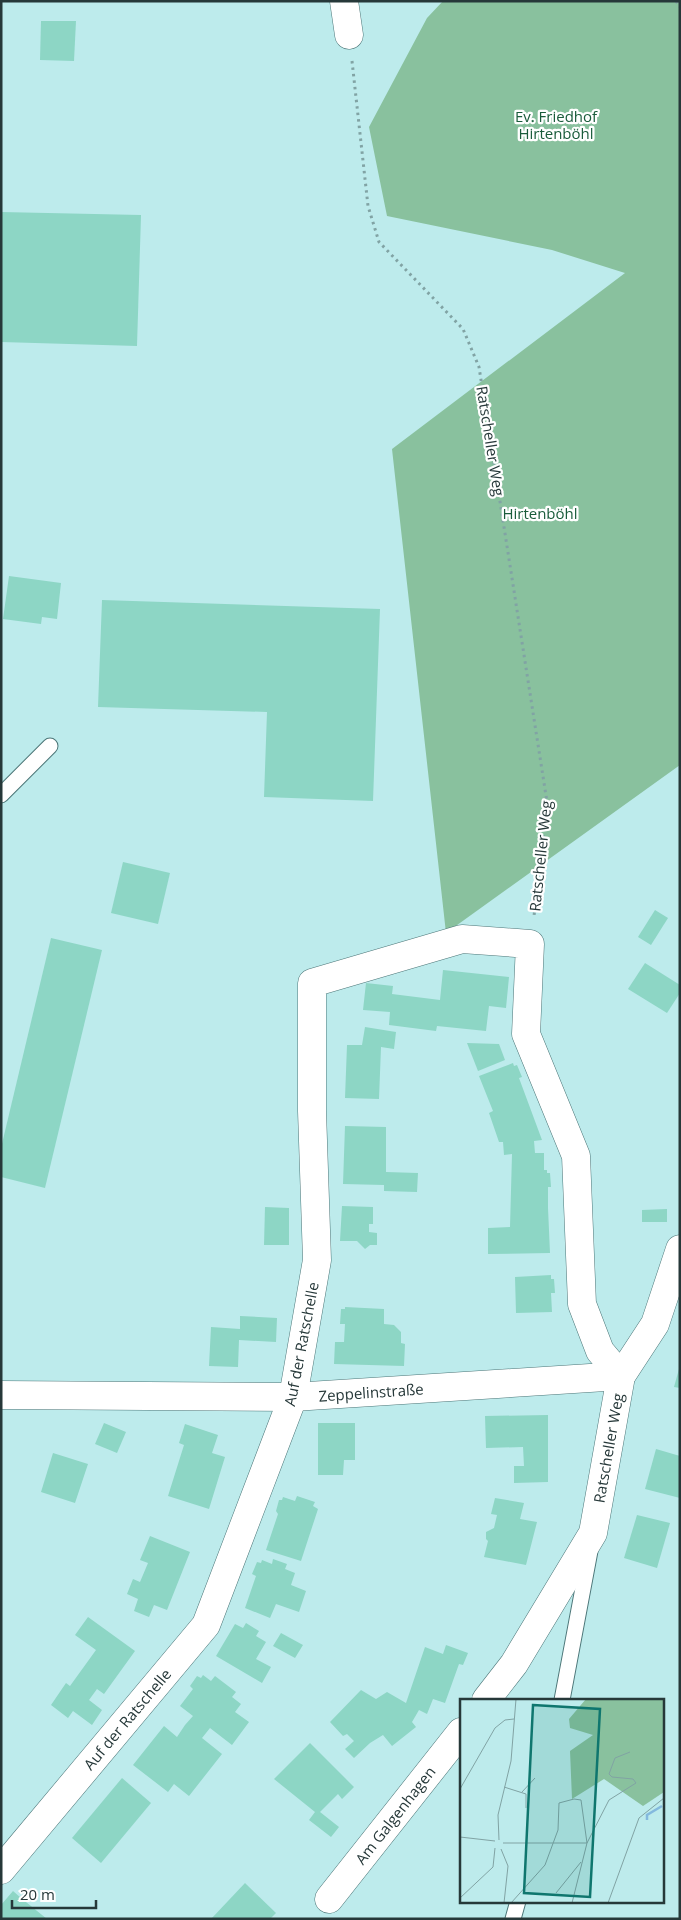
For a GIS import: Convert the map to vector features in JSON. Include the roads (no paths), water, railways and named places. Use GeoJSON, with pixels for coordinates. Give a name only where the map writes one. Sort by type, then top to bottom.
{"type":"FeatureCollection","features":[{"type":"Feature","properties":{"kind":"street"},"geometry":{"type":"LineString","coordinates":[[344,1],[349,35]]}},
{"type":"Feature","properties":{"kind":"street","name":"Auf der Ratschelle"},"geometry":{"type":"LineString","coordinates":[[1,1870],[206,1625],[293,1397],[317,1260],[312,1111],[312,983],[462,939],[530,944]]}},
{"type":"Feature","properties":{"kind":"street","name":"Ratscheller Weg"},"geometry":{"type":"LineString","coordinates":[[530,944],[526,1034],[576,1156],[582,1304],[600,1351],[621,1376],[594,1532]]}},
{"type":"Feature","properties":{"kind":"street"},"geometry":{"type":"LineString","coordinates":[[621,1376],[655,1324],[680,1248]]}},
{"type":"Feature","properties":{"kind":"street","name":"Zeppelinstraße"},"geometry":{"type":"LineString","coordinates":[[1,1395],[293,1397],[621,1376]]}},
{"type":"Feature","properties":{"kind":"street"},"geometry":{"type":"LineString","coordinates":[[487,1699],[514,1664],[594,1532]]}},
{"type":"Feature","properties":{"kind":"street","name":"Am Galgenhagen"},"geometry":{"type":"LineString","coordinates":[[329,1899],[460,1733]]}},
{"type":"Feature","properties":{"kind":"lane"},"geometry":{"type":"LineString","coordinates":[[1,795],[50,746]]}},
{"type":"Feature","properties":{"kind":"lane","name":"Ratscheller Weg"},"geometry":{"type":"LineString","coordinates":[[562,1699],[594,1532]]}},
{"type":"Feature","properties":{"kind":"lane"},"geometry":{"type":"LineString","coordinates":[[513,1919],[518,1902]]}},
{"type":"Feature","properties":{"kind":"park label","name":"Ev. Friedhof Hirtenböhl"},"geometry":{"type":"Point","coordinates":[556,124]}},
{"type":"Feature","properties":{"kind":"park label","name":"Hirtenböhl"},"geometry":{"type":"Point","coordinates":[540,513]}}]}
